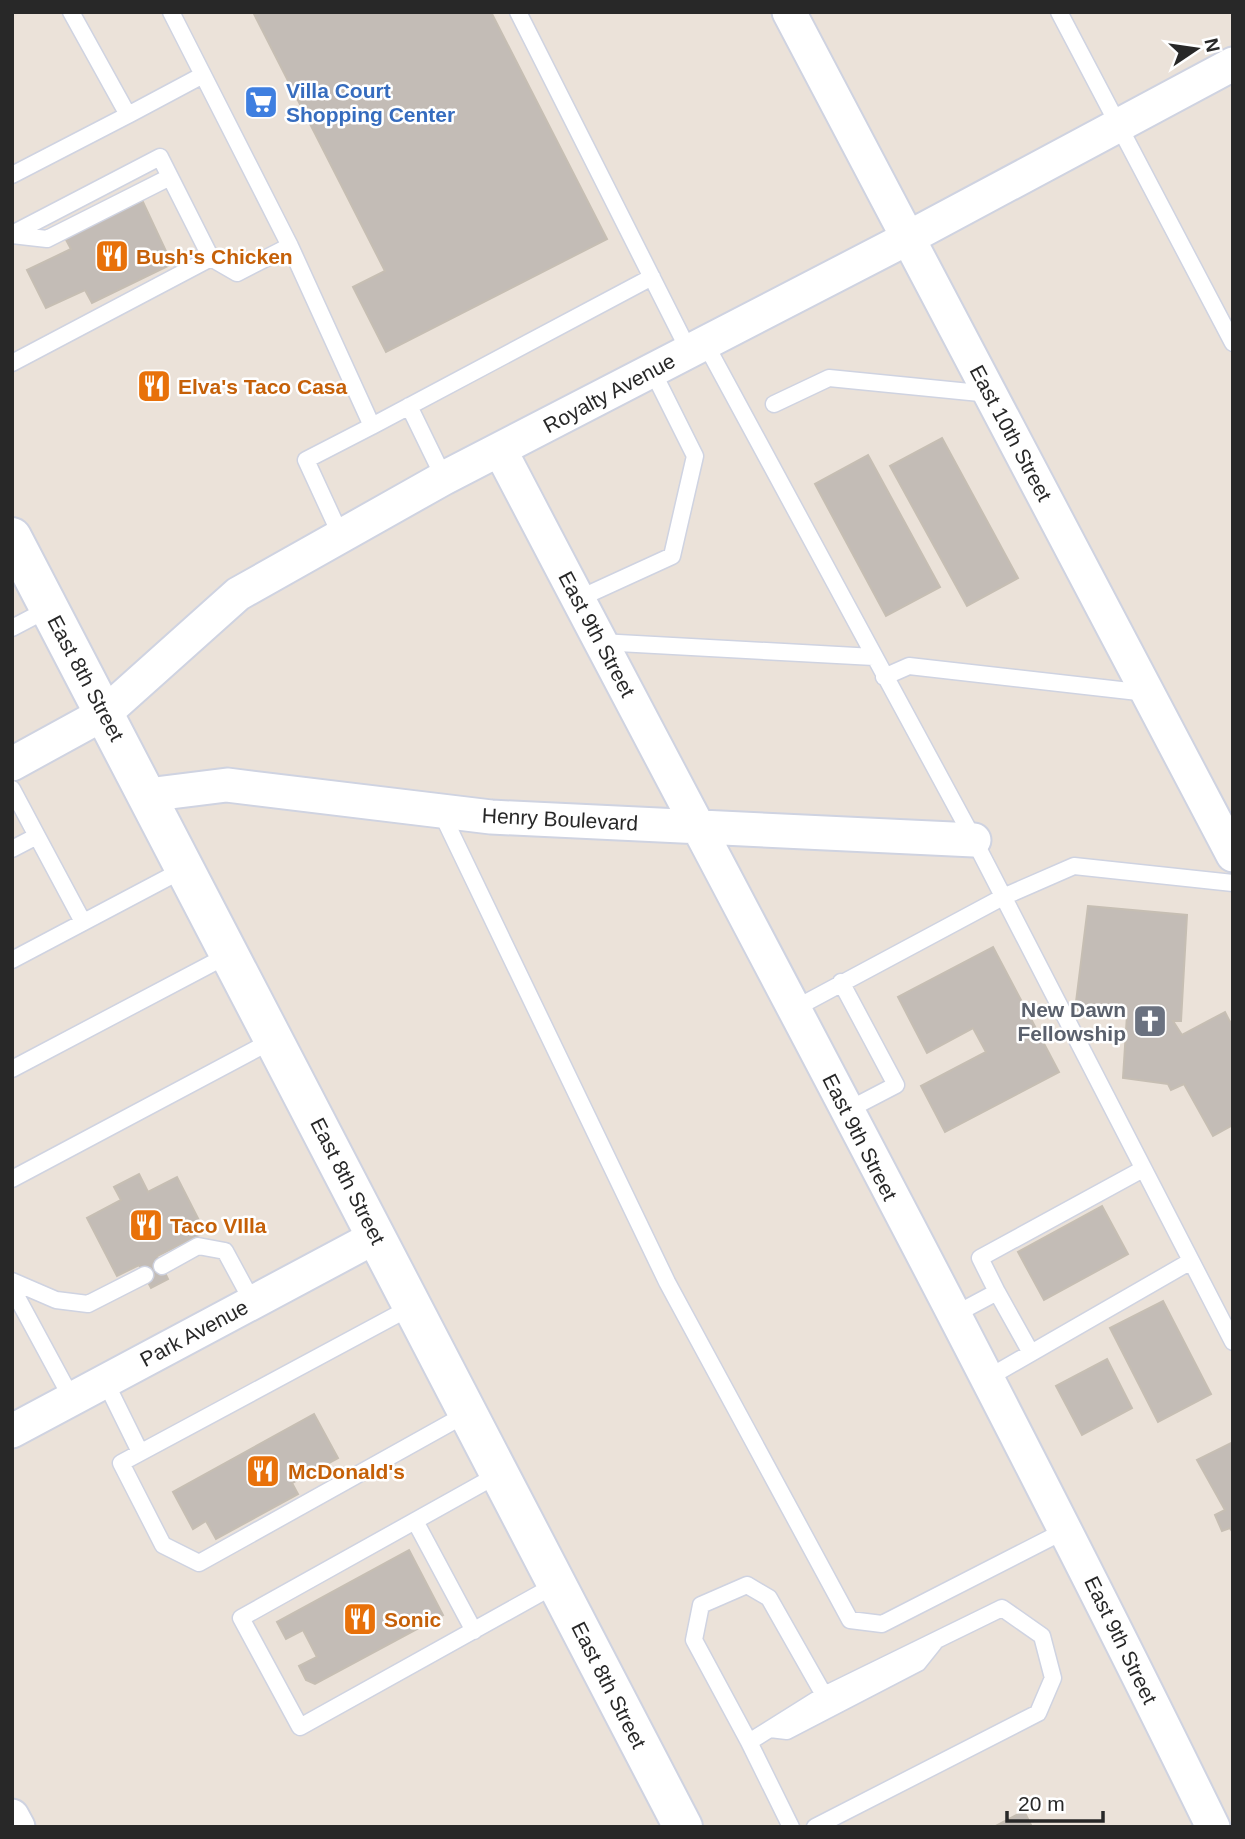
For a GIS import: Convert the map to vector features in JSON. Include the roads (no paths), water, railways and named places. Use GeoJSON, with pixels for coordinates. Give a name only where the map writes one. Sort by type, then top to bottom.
{"type":"FeatureCollection","features":[{"type":"Feature","properties":{"kind":"main road","name":"East 8th Street"},"geometry":{"type":"LineString","coordinates":[[12,537],[682,1827]]}},
{"type":"Feature","properties":{"kind":"street","name":"East 10th Street"},"geometry":{"type":"LineString","coordinates":[[789,12],[1233,855]]}},
{"type":"Feature","properties":{"kind":"street","name":"Royalty Avenue"},"geometry":{"type":"LineString","coordinates":[[12,764],[105,713],[237,594],[444,478],[908,237],[1233,64]]}},
{"type":"Feature","properties":{"kind":"street","name":"East 9th Street"},"geometry":{"type":"LineString","coordinates":[[500,450],[600,642],[700,825],[952,1316],[1066,1530],[1213,1827]]}},
{"type":"Feature","properties":{"kind":"street","name":"Henry Boulevard"},"geometry":{"type":"LineString","coordinates":[[147,795],[228,785],[491,817],[974,840]]}},
{"type":"Feature","properties":{"kind":"street","name":"Park Avenue"},"geometry":{"type":"LineString","coordinates":[[12,1431],[376,1236]]}},
{"type":"Feature","properties":{"kind":"street"},"geometry":{"type":"LineString","coordinates":[[12,1816],[18,1827]]}},
{"type":"Feature","properties":{"kind":"lane"},"geometry":{"type":"LineString","coordinates":[[71,12],[128,115]]}},
{"type":"Feature","properties":{"kind":"lane"},"geometry":{"type":"LineString","coordinates":[[171,12],[290,247],[372,426]]}},
{"type":"Feature","properties":{"kind":"lane"},"geometry":{"type":"LineString","coordinates":[[519,12],[652,277],[697,347],[874,657],[974,840],[1233,1342]]}},
{"type":"Feature","properties":{"kind":"lane"},"geometry":{"type":"LineString","coordinates":[[1059,12],[1233,343]]}},
{"type":"Feature","properties":{"kind":"lane"},"geometry":{"type":"LineString","coordinates":[[12,175],[203,75]]}},
{"type":"Feature","properties":{"kind":"lane"},"geometry":{"type":"LineString","coordinates":[[12,235],[160,157],[211,258],[237,273],[290,247]]}},
{"type":"Feature","properties":{"kind":"lane"},"geometry":{"type":"LineString","coordinates":[[12,235],[47,239],[170,177]]}},
{"type":"Feature","properties":{"kind":"lane"},"geometry":{"type":"LineString","coordinates":[[12,363],[211,258]]}},
{"type":"Feature","properties":{"kind":"lane"},"geometry":{"type":"LineString","coordinates":[[341,536],[306,460],[652,277]]}},
{"type":"Feature","properties":{"kind":"lane"},"geometry":{"type":"LineString","coordinates":[[578,599],[672,556],[695,456],[652,370]]}},
{"type":"Feature","properties":{"kind":"lane"},"geometry":{"type":"LineString","coordinates":[[774,404],[829,378],[990,394]]}},
{"type":"Feature","properties":{"kind":"lane"},"geometry":{"type":"LineString","coordinates":[[409,406],[444,478]]}},
{"type":"Feature","properties":{"kind":"lane"},"geometry":{"type":"LineString","coordinates":[[12,628],[50,608]]}},
{"type":"Feature","properties":{"kind":"lane"},"geometry":{"type":"LineString","coordinates":[[600,642],[874,657]]}},
{"type":"Feature","properties":{"kind":"lane"},"geometry":{"type":"LineString","coordinates":[[884,677],[909,666],[1148,693]]}},
{"type":"Feature","properties":{"kind":"lane"},"geometry":{"type":"LineString","coordinates":[[12,789],[83,922]]}},
{"type":"Feature","properties":{"kind":"lane"},"geometry":{"type":"LineString","coordinates":[[441,812],[667,1282],[850,1619],[882,1624],[1066,1530]]}},
{"type":"Feature","properties":{"kind":"lane"},"geometry":{"type":"LineString","coordinates":[[12,849],[37,836]]}},
{"type":"Feature","properties":{"kind":"lane"},"geometry":{"type":"LineString","coordinates":[[794,1009],[1003,897],[1074,866],[1233,883]]}},
{"type":"Feature","properties":{"kind":"lane"},"geometry":{"type":"LineString","coordinates":[[12,960],[186,868]]}},
{"type":"Feature","properties":{"kind":"lane"},"geometry":{"type":"LineString","coordinates":[[12,1069],[230,954]]}},
{"type":"Feature","properties":{"kind":"lane"},"geometry":{"type":"LineString","coordinates":[[841,982],[896,1085],[846,1111]]}},
{"type":"Feature","properties":{"kind":"lane"},"geometry":{"type":"LineString","coordinates":[[12,1180],[275,1039]]}},
{"type":"Feature","properties":{"kind":"lane"},"geometry":{"type":"LineString","coordinates":[[1031,1353],[980,1258],[1143,1169]]}},
{"type":"Feature","properties":{"kind":"lane"},"geometry":{"type":"LineString","coordinates":[[162,1266],[198,1246],[225,1251],[252,1301]]}},
{"type":"Feature","properties":{"kind":"lane"},"geometry":{"type":"LineString","coordinates":[[986,1379],[1191,1261]]}},
{"type":"Feature","properties":{"kind":"lane"},"geometry":{"type":"LineString","coordinates":[[12,1281],[56,1300],[88,1304],[145,1275]]}},
{"type":"Feature","properties":{"kind":"lane"},"geometry":{"type":"LineString","coordinates":[[12,1288],[72,1399]]}},
{"type":"Feature","properties":{"kind":"lane"},"geometry":{"type":"LineString","coordinates":[[952,1316],[997,1292]]}},
{"type":"Feature","properties":{"kind":"lane"},"geometry":{"type":"LineString","coordinates":[[413,1306],[121,1462],[163,1545],[199,1563],[468,1413]]}},
{"type":"Feature","properties":{"kind":"lane"},"geometry":{"type":"LineString","coordinates":[[105,1381],[140,1452]]}},
{"type":"Feature","properties":{"kind":"lane"},"geometry":{"type":"LineString","coordinates":[[499,1474],[241,1618],[300,1727],[557,1584]]}},
{"type":"Feature","properties":{"kind":"lane"},"geometry":{"type":"LineString","coordinates":[[415,1521],[474,1631]]}},
{"type":"Feature","properties":{"kind":"lane"},"geometry":{"type":"LineString","coordinates":[[791,1827],[694,1640],[701,1605],[747,1585],[769,1598],[824,1695]]}},
{"type":"Feature","properties":{"kind":"lane"},"geometry":{"type":"LineString","coordinates":[[749,1742],[824,1695],[1002,1608],[1041,1636],[1053,1678],[1038,1713],[815,1827]]}},
{"type":"Feature","properties":{"kind":"lane"},"geometry":{"type":"LineString","coordinates":[[770,1729],[787,1731],[918,1663],[938,1639]]}},
{"type":"Feature","properties":{"kind":"place","name":"Villa Court Shopping Center"},"geometry":{"type":"Point","coordinates":[261,102]}},
{"type":"Feature","properties":{"kind":"place","name":"Bush's Chicken"},"geometry":{"type":"Point","coordinates":[112,256]}},
{"type":"Feature","properties":{"kind":"place","name":"Elva's Taco Casa"},"geometry":{"type":"Point","coordinates":[154,386]}},
{"type":"Feature","properties":{"kind":"place","name":"New Dawn Fellowship"},"geometry":{"type":"Point","coordinates":[1150,1021]}},
{"type":"Feature","properties":{"kind":"place","name":"Taco VIlla"},"geometry":{"type":"Point","coordinates":[146,1225]}},
{"type":"Feature","properties":{"kind":"place","name":"McDonald's"},"geometry":{"type":"Point","coordinates":[263,1471]}},
{"type":"Feature","properties":{"kind":"place","name":"Sonic"},"geometry":{"type":"Point","coordinates":[360,1619]}}]}
